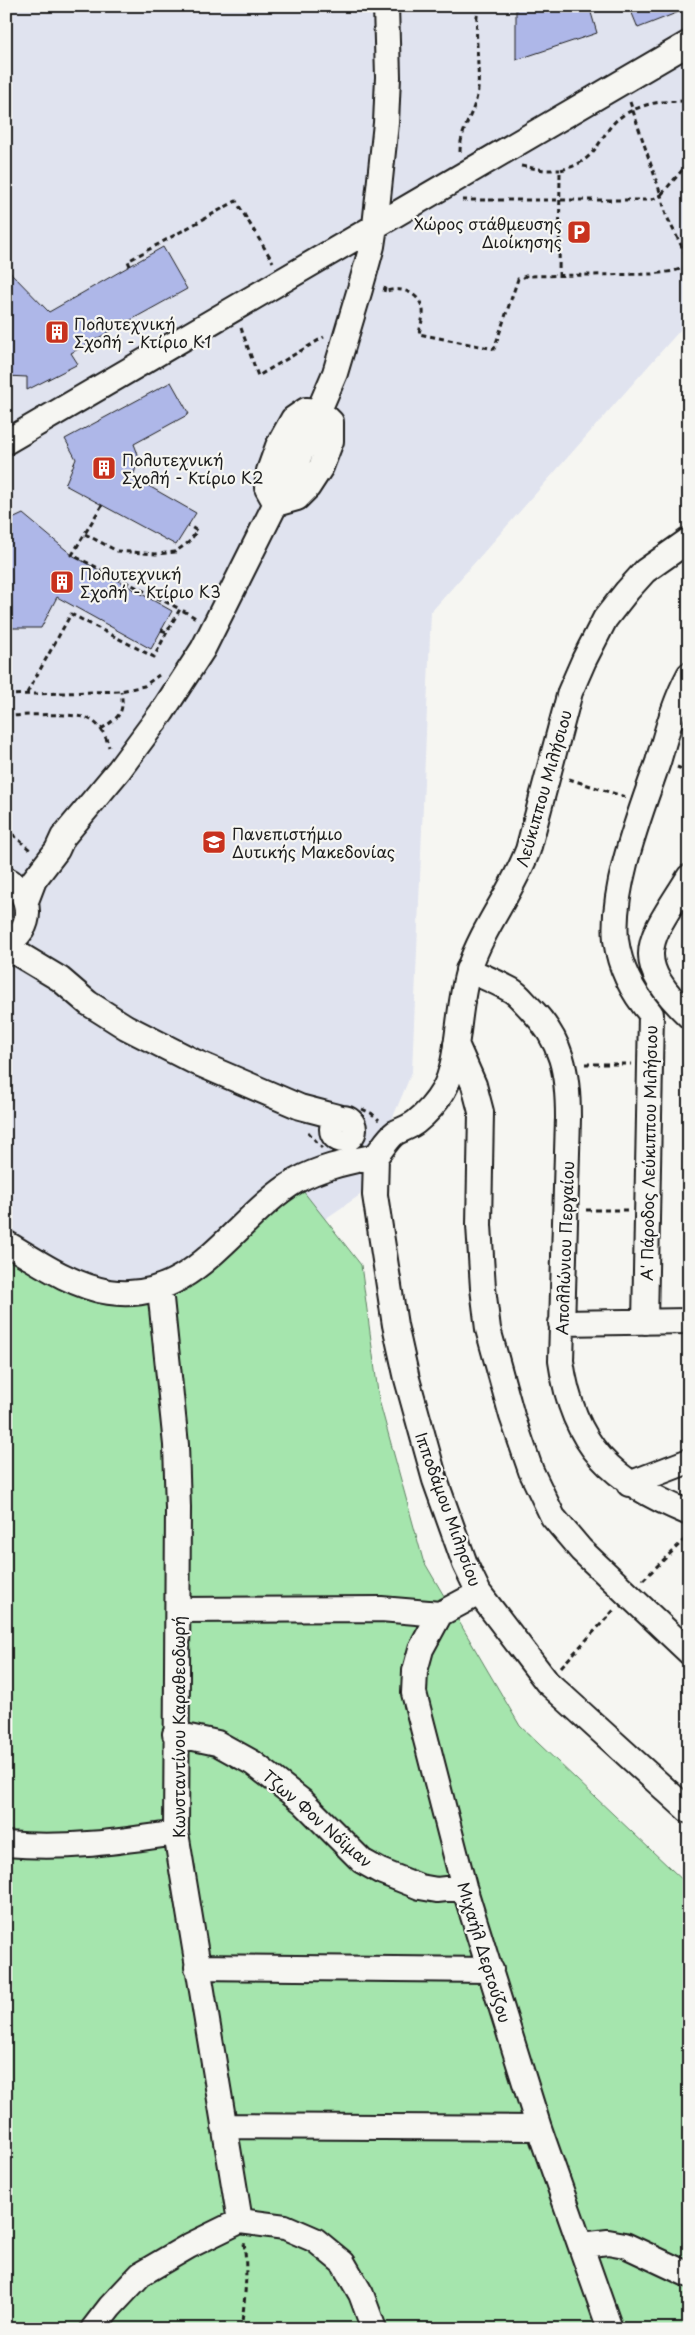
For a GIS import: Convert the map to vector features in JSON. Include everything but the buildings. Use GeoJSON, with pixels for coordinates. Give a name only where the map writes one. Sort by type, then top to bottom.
{"type":"FeatureCollection","features":[{"type":"Feature","properties":{"kind":"street"},"geometry":{"type":"LineString","coordinates":[[6,943],[20,933],[34,880],[57,850],[63,837],[162,712],[203,649],[276,504],[320,411],[335,373],[372,246],[386,122],[388,77],[386,6]]}},
{"type":"Feature","properties":{"kind":"street"},"geometry":{"type":"LineString","coordinates":[[6,442],[689,43]]}},
{"type":"Feature","properties":{"kind":"street","name":"Λεύκιππου Μιλήσιου"},"geometry":{"type":"LineString","coordinates":[[376,1156],[394,1134],[415,1123],[444,1090],[456,1044],[462,994],[468,970],[480,941],[521,870],[570,692],[605,619],[646,571],[689,540]]}},
{"type":"Feature","properties":{"kind":"street","name":"Α' Πάροδος Λεύκιππου Μιλήσιου"},"geometry":{"type":"LineString","coordinates":[[645,1322],[651,1014],[638,998],[626,978],[616,939],[616,912],[621,880],[643,804],[679,694],[689,676]]}},
{"type":"Feature","properties":{"kind":"street"},"geometry":{"type":"LineString","coordinates":[[60,979],[31,944],[21,890],[6,877],[22,868],[39,856],[50,844],[63,837]]}},
{"type":"Feature","properties":{"kind":"street"},"geometry":{"type":"LineString","coordinates":[[689,876],[652,939],[650,954],[661,987],[689,1016]]}},
{"type":"Feature","properties":{"kind":"street"},"geometry":{"type":"LineString","coordinates":[[6,949],[20,955],[60,979],[88,1003],[126,1027],[193,1061],[300,1107],[341,1129],[376,1156]]}},
{"type":"Feature","properties":{"kind":"street","name":"Απολλώνιου Περγαίου"},"geometry":{"type":"LineString","coordinates":[[468,970],[512,990],[545,1024],[564,1064],[568,1088],[560,1361],[565,1392],[575,1416],[603,1462],[629,1484],[658,1500],[689,1513]]}},
{"type":"Feature","properties":{"kind":"street"},"geometry":{"type":"LineString","coordinates":[[456,1044],[474,1085],[481,1112],[479,1224],[482,1288],[488,1330],[512,1416],[531,1471],[553,1517],[581,1550],[689,1652]]}},
{"type":"Feature","properties":{"kind":"street"},"geometry":{"type":"LineString","coordinates":[[6,1243],[49,1269],[78,1282],[108,1292],[134,1293],[160,1289],[200,1265],[261,1210],[296,1182],[329,1166],[376,1156]]}},
{"type":"Feature","properties":{"kind":"street","name":"Ιπποδάμου Μιλησίου"},"geometry":{"type":"LineString","coordinates":[[376,1156],[375,1195],[396,1325],[407,1379],[435,1480],[465,1564],[479,1594],[547,1682],[689,1810]]}},
{"type":"Feature","properties":{"kind":"street","name":"Κωνσταντίνου Καραθεοδωρή"},"geometry":{"type":"LineString","coordinates":[[160,1289],[176,1444],[179,1610],[175,1734],[176,1833],[240,2221]]}},
{"type":"Feature","properties":{"kind":"street"},"geometry":{"type":"LineString","coordinates":[[561,1323],[689,1321]]}},
{"type":"Feature","properties":{"kind":"street"},"geometry":{"type":"LineString","coordinates":[[629,1484],[689,1461]]}},
{"type":"Feature","properties":{"kind":"street"},"geometry":{"type":"LineString","coordinates":[[179,1610],[381,1609],[440,1614],[479,1594]]}},
{"type":"Feature","properties":{"kind":"street","name":"Μιχαήλ Δερτούζου"},"geometry":{"type":"LineString","coordinates":[[440,1614],[421,1649],[415,1671],[414,1693],[464,1887],[539,2128],[582,2245],[610,2329]]}},
{"type":"Feature","properties":{"kind":"street","name":"Τζων Φον Νόϊμαν"},"geometry":{"type":"LineString","coordinates":[[175,1734],[217,1744],[253,1763],[303,1802],[362,1861],[380,1871],[420,1886],[437,1890],[464,1887]]}},
{"type":"Feature","properties":{"kind":"street"},"geometry":{"type":"LineString","coordinates":[[6,1844],[32,1846],[97,1845],[176,1833]]}},
{"type":"Feature","properties":{"kind":"street"},"geometry":{"type":"LineString","coordinates":[[197,1968],[490,1970]]}},
{"type":"Feature","properties":{"kind":"street"},"geometry":{"type":"LineString","coordinates":[[224,2126],[539,2128]]}},
{"type":"Feature","properties":{"kind":"street"},"geometry":{"type":"LineString","coordinates":[[93,2329],[110,2307],[141,2274],[189,2246],[240,2221],[286,2227],[315,2240],[343,2263],[361,2294],[374,2329]]}},
{"type":"Feature","properties":{"kind":"street"},"geometry":{"type":"LineString","coordinates":[[582,2245],[608,2242],[625,2245],[689,2275]]}},
{"type":"Feature","properties":{"kind":"path"},"geometry":{"type":"LineString","coordinates":[[478,6],[478,90],[474,108],[460,140],[460,193],[463,201],[651,200],[661,195],[689,162]]}},
{"type":"Feature","properties":{"kind":"path"},"geometry":{"type":"LineString","coordinates":[[628,95],[666,215],[689,261]]}},
{"type":"Feature","properties":{"kind":"path"},"geometry":{"type":"LineString","coordinates":[[519,165],[544,170],[560,170],[572,167],[595,151],[616,122],[633,110],[661,102],[689,100]]}},
{"type":"Feature","properties":{"kind":"path"},"geometry":{"type":"LineString","coordinates":[[559,277],[560,170]]}},
{"type":"Feature","properties":{"kind":"path"},"geometry":{"type":"LineString","coordinates":[[130,266],[128,261],[236,201],[283,280]]}},
{"type":"Feature","properties":{"kind":"path"},"geometry":{"type":"LineString","coordinates":[[385,281],[384,292],[393,289],[409,291],[418,298],[423,310],[419,334],[494,349],[518,279],[526,276],[559,277],[653,274],[674,271],[689,266]]}},
{"type":"Feature","properties":{"kind":"path"},"geometry":{"type":"LineString","coordinates":[[234,308],[258,376],[333,332]]}},
{"type":"Feature","properties":{"kind":"path"},"geometry":{"type":"LineString","coordinates":[[102,505],[72,555],[200,620]]}},
{"type":"Feature","properties":{"kind":"path"},"geometry":{"type":"LineString","coordinates":[[85,534],[116,551],[156,554],[175,552],[189,542],[197,531],[188,525]]}},
{"type":"Feature","properties":{"kind":"path"},"geometry":{"type":"LineString","coordinates":[[27,693],[71,614],[154,657],[180,609]]}},
{"type":"Feature","properties":{"kind":"path"},"geometry":{"type":"LineString","coordinates":[[161,630],[167,632]]}},
{"type":"Feature","properties":{"kind":"path"},"geometry":{"type":"LineString","coordinates":[[6,695],[121,691],[144,686],[163,672]]}},
{"type":"Feature","properties":{"kind":"path"},"geometry":{"type":"LineString","coordinates":[[101,729],[118,718],[123,708],[121,691]]}},
{"type":"Feature","properties":{"kind":"path"},"geometry":{"type":"LineString","coordinates":[[6,717],[76,715],[89,718],[101,729],[110,753]]}},
{"type":"Feature","properties":{"kind":"path"},"geometry":{"type":"LineString","coordinates":[[549,773],[643,804]]}},
{"type":"Feature","properties":{"kind":"path"},"geometry":{"type":"LineString","coordinates":[[6,828],[32,851]]}},
{"type":"Feature","properties":{"kind":"path"},"geometry":{"type":"LineString","coordinates":[[26,855],[38,844]]}},
{"type":"Feature","properties":{"kind":"path"},"geometry":{"type":"LineString","coordinates":[[564,1064],[650,1065]]}},
{"type":"Feature","properties":{"kind":"path"},"geometry":{"type":"LineString","coordinates":[[565,1210],[647,1210]]}},
{"type":"Feature","properties":{"kind":"path"},"geometry":{"type":"LineString","coordinates":[[240,2221],[247,2265],[241,2329]]}},
{"type":"Feature","properties":{"kind":"shaded area","name":"Πανεπιστήμιο Δυτικής Μακεδονίας"},"geometry":{"type":"Polygon","coordinates":[[[6,6],[689,6],[689,320],[431,612],[412,1072],[360,1195],[127,1354],[6,1302],[6,6]]]}},
{"type":"Feature","properties":{"kind":"green space"},"geometry":{"type":"Polygon","coordinates":[[[296,1182],[361,1265],[379,1400],[423,1560],[520,1726],[689,1886],[689,2329],[6,2329],[6,1243],[78,1282],[160,1289],[296,1182]]]}},
{"type":"Feature","properties":{"kind":"place","name":"Χώρος στάθμευσης Διοίκησης"},"geometry":{"type":"Point","coordinates":[579,232]}},
{"type":"Feature","properties":{"kind":"place","name":"Πολυτεχνική Σχολή - Κτίριο Κ1"},"geometry":{"type":"Point","coordinates":[57,332]}},
{"type":"Feature","properties":{"kind":"place","name":"Πολυτεχνική Σχολή - Κτίριο Κ2"},"geometry":{"type":"Point","coordinates":[104,468]}},
{"type":"Feature","properties":{"kind":"place","name":"Πολυτεχνική Σχολή - Κτίριο Κ3"},"geometry":{"type":"Point","coordinates":[62,582]}},
{"type":"Feature","properties":{"kind":"place","name":"Πανεπιστήμιο Δυτικής Μακεδονίας"},"geometry":{"type":"Point","coordinates":[214,842]}}]}
